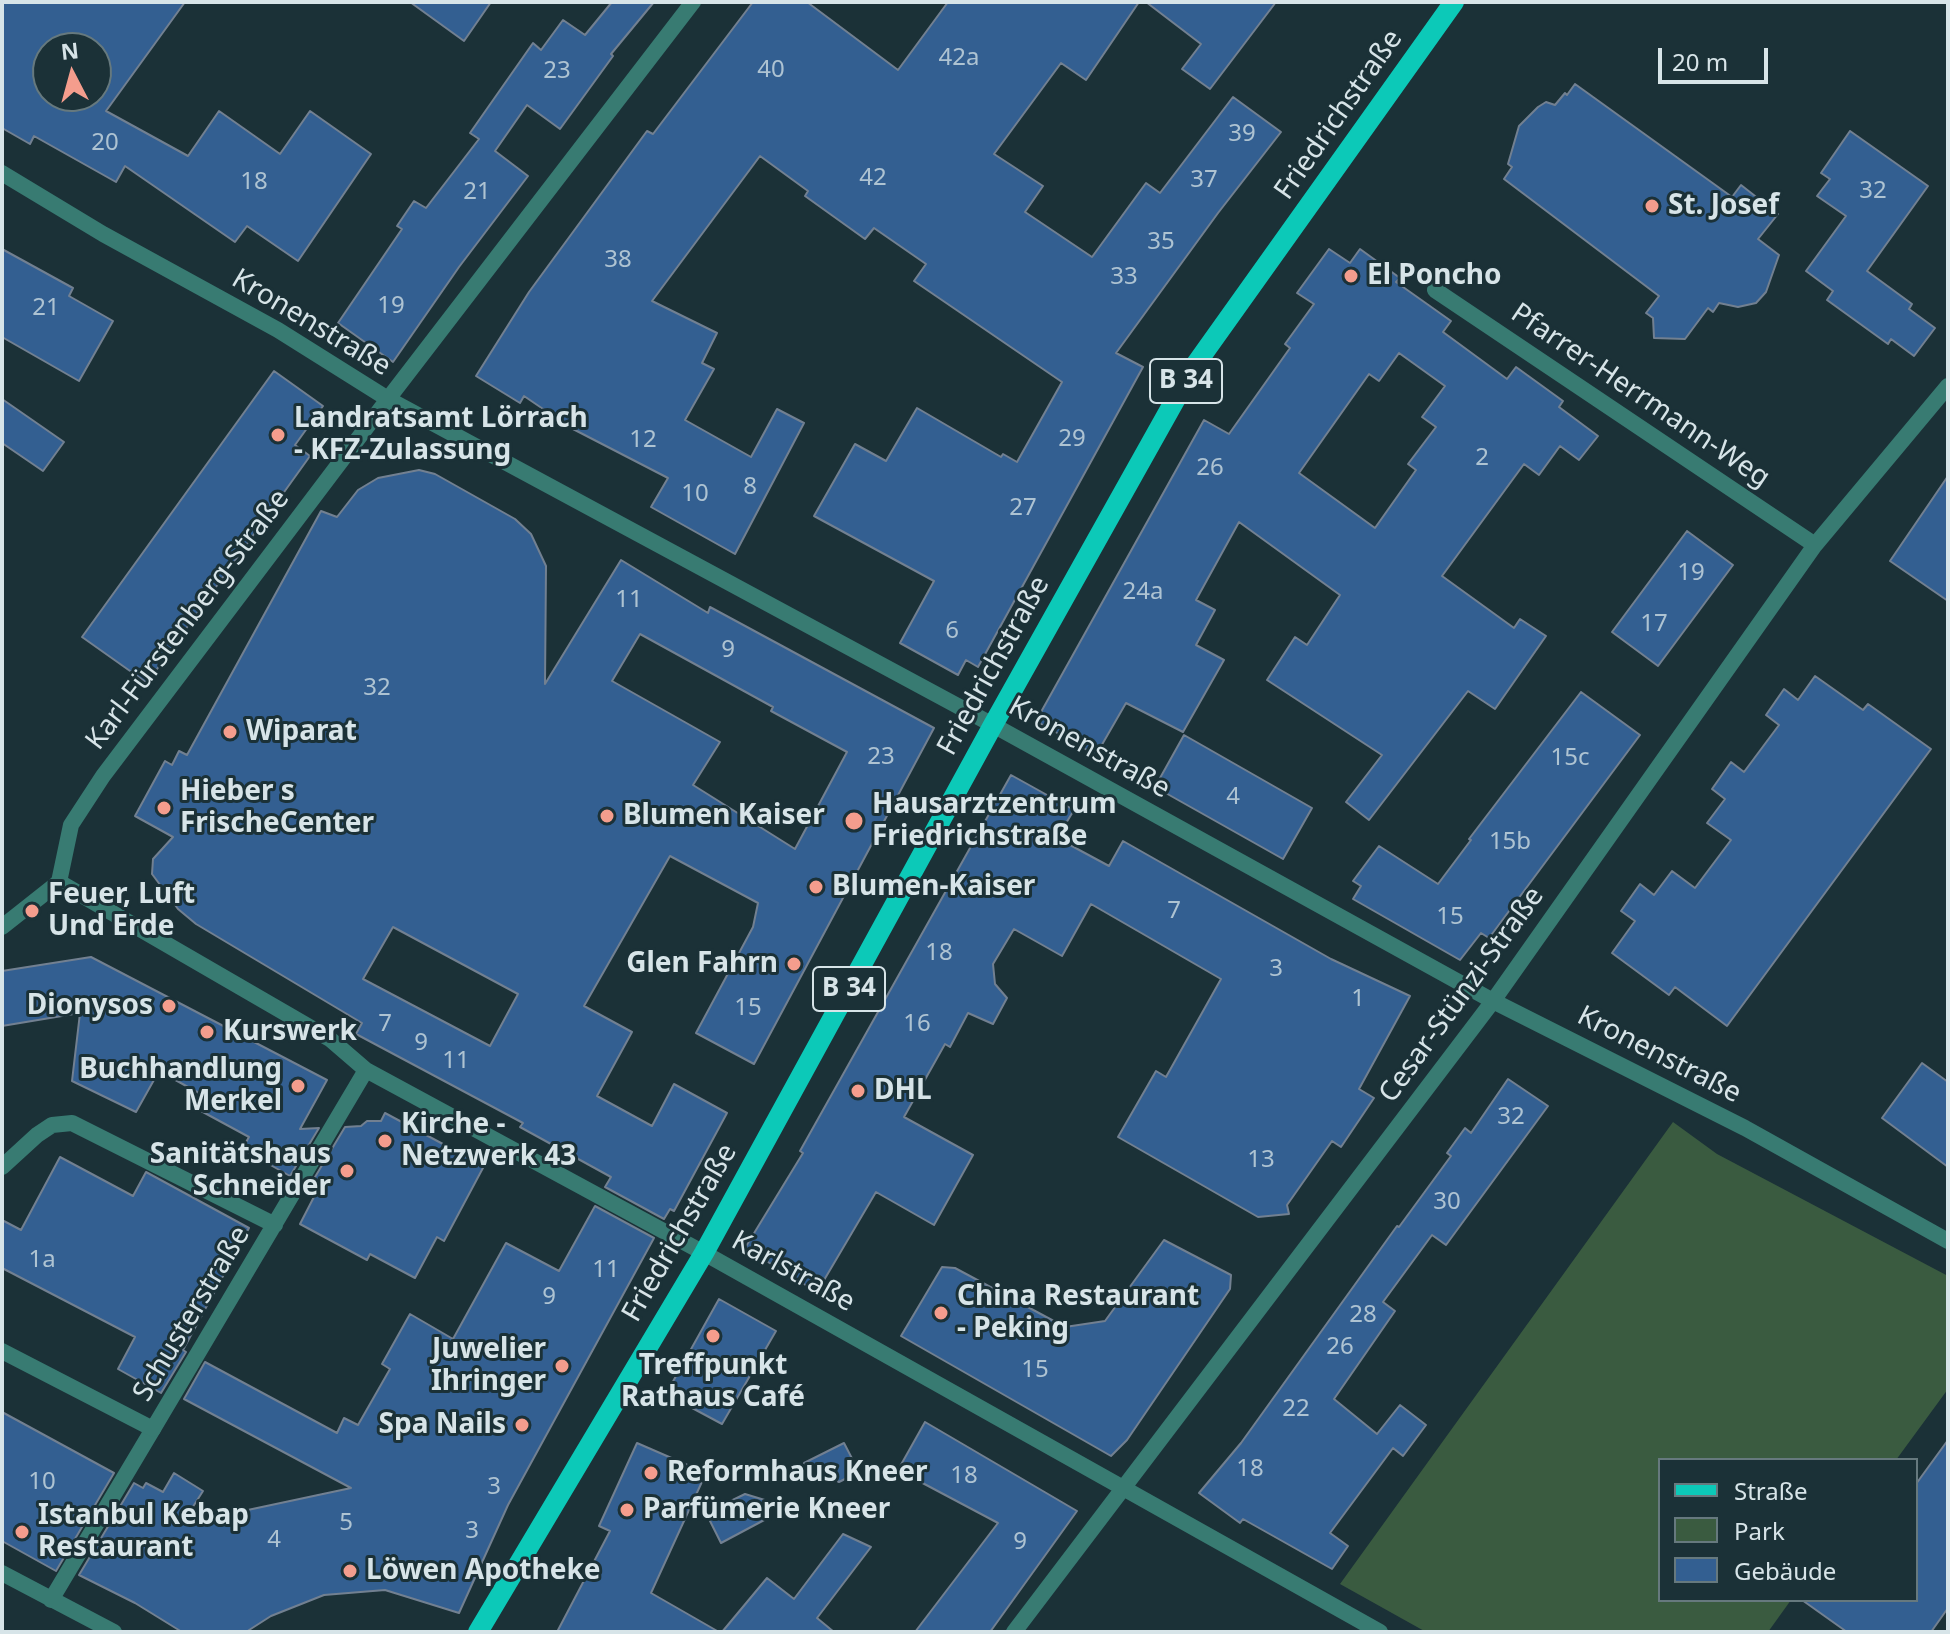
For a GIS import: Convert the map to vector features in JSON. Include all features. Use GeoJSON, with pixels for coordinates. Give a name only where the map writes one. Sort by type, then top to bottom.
{"type":"FeatureCollection","features":[{"type":"Feature","properties":{"kind":"main road","name":"Friedrichstraße"},"geometry":{"type":"LineString","coordinates":[[478,1632],[704,1253],[993,725],[1193,368],[1454,2]]}},
{"type":"Feature","properties":{"kind":"street","name":"Karl-Fürstenberg-Straße"},"geometry":{"type":"LineString","coordinates":[[59,882],[71,825],[103,776],[693,2]]}},
{"type":"Feature","properties":{"kind":"street","name":"Kronenstraße"},"geometry":{"type":"LineString","coordinates":[[2,173],[103,234],[278,330],[388,399],[993,725],[1493,1001],[1745,1128],[1948,1241]]}},
{"type":"Feature","properties":{"kind":"street","name":"Pfarrer-Herrmann-Weg"},"geometry":{"type":"LineString","coordinates":[[1435,290],[1815,545]]}},
{"type":"Feature","properties":{"kind":"street","name":"Cesar-Stünzi-Straße"},"geometry":{"type":"LineString","coordinates":[[1014,1632],[1493,1001],[1815,545],[1948,386]]}},
{"type":"Feature","properties":{"kind":"street"},"geometry":{"type":"LineString","coordinates":[[2,927],[59,882]]}},
{"type":"Feature","properties":{"kind":"street","name":"Karlstraße"},"geometry":{"type":"LineString","coordinates":[[59,882],[330,1039],[366,1070],[704,1253],[1380,1632]]}},
{"type":"Feature","properties":{"kind":"street","name":"Schusterstraße"},"geometry":{"type":"LineString","coordinates":[[51,1600],[366,1070]]}},
{"type":"Feature","properties":{"kind":"street","name":"Schusterstraße"},"geometry":{"type":"LineString","coordinates":[[2,1167],[44,1130],[52,1125],[72,1123],[275,1225]]}},
{"type":"Feature","properties":{"kind":"street","name":"Schusterstraße"},"geometry":{"type":"LineString","coordinates":[[2,1351],[153,1429]]}},
{"type":"Feature","properties":{"kind":"street"},"geometry":{"type":"LineString","coordinates":[[2,1573],[114,1632]]}},
{"type":"Feature","properties":{"kind":"green space"},"geometry":{"type":"Polygon","coordinates":[[[1673,1122],[1717,1154],[1948,1276],[1948,1389],[1897,1458],[1658,1458],[1658,1602],[1790,1602],[1768,1632],[1426,1632],[1340,1584],[1673,1122]]]}},
{"type":"Feature","properties":{"kind":"building"},"geometry":{"type":"Polygon","coordinates":[[[2,2],[185,2],[112,103],[112,32],[32,32],[32,112],[108,112],[188,156],[219,111],[280,154],[310,111],[371,154],[298,261],[247,226],[235,242],[125,166],[116,182],[34,136],[30,144],[2,128],[2,2]]]}},
{"type":"Feature","properties":{"kind":"building"},"geometry":{"type":"Polygon","coordinates":[[[410,2],[491,2],[464,41],[410,2]]]}},
{"type":"Feature","properties":{"kind":"building"},"geometry":{"type":"Polygon","coordinates":[[[612,2],[654,2],[611,54],[613,56],[560,129],[527,105],[495,151],[528,176],[393,362],[338,323],[402,229],[397,226],[414,201],[426,208],[479,139],[470,133],[533,43],[541,50],[563,20],[585,35],[612,2]]]}},
{"type":"Feature","properties":{"kind":"building"},"geometry":{"type":"Polygon","coordinates":[[[753,2],[807,2],[898,70],[948,2],[1139,2],[1086,80],[1061,63],[994,154],[1043,186],[1025,212],[1092,257],[1146,183],[1160,193],[1233,97],[1281,132],[1116,353],[1143,367],[978,667],[966,660],[958,675],[900,643],[934,581],[814,516],[855,444],[886,461],[917,408],[1001,457],[1003,454],[1017,462],[1062,382],[914,281],[926,264],[874,228],[865,239],[805,196],[808,191],[760,156],[652,301],[717,333],[702,363],[714,369],[685,420],[751,457],[777,409],[804,423],[735,554],[651,507],[668,478],[571,428],[524,396],[520,403],[476,376],[529,292],[647,131],[653,134],[753,2]]]}},
{"type":"Feature","properties":{"kind":"building"},"geometry":{"type":"Polygon","coordinates":[[[1146,2],[1276,2],[1210,89],[1182,69],[1201,44],[1146,2]]]}},
{"type":"Feature","properties":{"kind":"building","name":"St. Josef"},"geometry":{"type":"Polygon","coordinates":[[[1575,84],[1732,197],[1741,185],[1778,214],[1758,239],[1779,255],[1766,292],[1756,303],[1738,307],[1719,303],[1713,312],[1708,308],[1685,339],[1654,338],[1653,318],[1646,313],[1659,296],[1504,179],[1512,167],[1508,164],[1519,126],[1546,102],[1555,105],[1575,84]]]}},
{"type":"Feature","properties":{"kind":"building"},"geometry":{"type":"Polygon","coordinates":[[[1850,131],[1928,186],[1867,271],[1912,304],[1909,309],[1935,328],[1914,356],[1891,339],[1888,344],[1827,300],[1833,291],[1806,271],[1846,216],[1817,196],[1830,179],[1821,173],[1850,131]]]}},
{"type":"Feature","properties":{"kind":"building"},"geometry":{"type":"Polygon","coordinates":[[[2,249],[73,288],[69,296],[113,321],[79,381],[2,337],[2,249]]]}},
{"type":"Feature","properties":{"kind":"building"},"geometry":{"type":"Polygon","coordinates":[[[1329,249],[1350,263],[1360,249],[1400,278],[1396,282],[1451,321],[1443,332],[1507,379],[1516,367],[1563,401],[1559,407],[1598,436],[1579,460],[1560,446],[1539,475],[1524,464],[1442,576],[1514,628],[1520,619],[1546,636],[1495,709],[1468,691],[1369,820],[1346,802],[1382,755],[1267,680],[1295,637],[1307,645],[1340,595],[1239,522],[1196,600],[1215,610],[1196,645],[1224,660],[1183,732],[1126,703],[1096,755],[1036,721],[1204,420],[1229,434],[1290,348],[1285,344],[1314,304],[1297,293],[1329,249]],[[1399,353],[1379,381],[1369,374],[1299,473],[1375,528],[1416,470],[1408,464],[1436,427],[1422,417],[1445,386],[1399,353]]]}},
{"type":"Feature","properties":{"kind":"building"},"geometry":{"type":"Polygon","coordinates":[[[274,371],[323,406],[295,445],[310,456],[147,683],[82,637],[274,371]]]}},
{"type":"Feature","properties":{"kind":"building"},"geometry":{"type":"Polygon","coordinates":[[[2,399],[64,442],[43,471],[2,443],[2,399]]]}},
{"type":"Feature","properties":{"kind":"building"},"geometry":{"type":"Polygon","coordinates":[[[419,470],[435,474],[515,519],[531,534],[546,566],[545,684],[621,560],[708,613],[710,607],[934,728],[754,1064],[696,1033],[753,927],[758,903],[670,856],[584,1006],[632,1032],[597,1096],[652,1126],[674,1084],[727,1113],[674,1211],[670,1209],[664,1219],[605,1187],[611,1177],[520,1127],[523,1123],[356,1034],[362,1023],[196,924],[178,909],[152,874],[153,859],[173,837],[135,816],[165,761],[172,765],[179,751],[187,755],[321,511],[337,517],[358,490],[378,478],[419,470]],[[640,634],[612,681],[720,742],[693,785],[795,849],[847,752],[771,711],[773,707],[640,634]],[[393,927],[363,979],[490,1046],[518,994],[393,927]]]}},
{"type":"Feature","properties":{"kind":"building"},"geometry":{"type":"Polygon","coordinates":[[[1948,476],[1948,601],[1890,561],[1948,476]]]}},
{"type":"Feature","properties":{"kind":"building"},"geometry":{"type":"Polygon","coordinates":[[[1687,531],[1733,565],[1658,666],[1612,632],[1687,531]]]}},
{"type":"Feature","properties":{"kind":"building"},"geometry":{"type":"Polygon","coordinates":[[[1815,676],[1863,710],[1868,704],[1931,749],[1727,1026],[1675,987],[1669,995],[1612,953],[1635,921],[1621,911],[1640,884],[1654,895],[1672,871],[1695,888],[1731,840],[1707,823],[1725,799],[1712,789],[1731,762],[1744,772],[1779,725],[1766,715],[1784,689],[1798,700],[1815,676]]]}},
{"type":"Feature","properties":{"kind":"building"},"geometry":{"type":"Polygon","coordinates":[[[1581,692],[1640,735],[1489,938],[1481,933],[1460,960],[1353,899],[1361,886],[1353,881],[1379,846],[1438,884],[1581,692]]]}},
{"type":"Feature","properties":{"kind":"building"},"geometry":{"type":"Polygon","coordinates":[[[1184,735],[1312,808],[1283,859],[1155,787],[1184,735]]]}},
{"type":"Feature","properties":{"kind":"building"},"geometry":{"type":"Polygon","coordinates":[[[1011,775],[1074,810],[1057,838],[1109,866],[1123,841],[1331,959],[1410,996],[1359,1089],[1374,1098],[1341,1147],[1332,1141],[1287,1205],[1289,1214],[1258,1217],[1118,1137],[1156,1071],[1166,1077],[1221,979],[1091,904],[1062,956],[1014,929],[993,964],[995,984],[1007,998],[993,1024],[968,1013],[950,1047],[945,1044],[904,1117],[973,1155],[934,1225],[876,1192],[817,1292],[745,1248],[803,1153],[800,1151],[1011,775]]]}},
{"type":"Feature","properties":{"kind":"building"},"geometry":{"type":"Polygon","coordinates":[[[91,957],[327,1080],[300,1129],[319,1128],[290,1176],[242,1149],[249,1137],[201,1111],[208,1098],[159,1071],[136,1112],[72,1081],[80,1013],[2,1026],[2,971],[91,957]]]}},
{"type":"Feature","properties":{"kind":"building"},"geometry":{"type":"Polygon","coordinates":[[[1922,1063],[1948,1082],[1948,1167],[1882,1118],[1922,1063]]]}},
{"type":"Feature","properties":{"kind":"building"},"geometry":{"type":"Polygon","coordinates":[[[1508,1079],[1548,1106],[1446,1245],[1432,1235],[1383,1302],[1395,1311],[1334,1399],[1377,1434],[1400,1405],[1426,1425],[1403,1456],[1393,1448],[1330,1533],[1348,1546],[1332,1569],[1243,1519],[1240,1523],[1199,1493],[1241,1443],[1451,1156],[1447,1153],[1465,1128],[1471,1133],[1508,1079]]]}},
{"type":"Feature","properties":{"kind":"building"},"geometry":{"type":"Polygon","coordinates":[[[385,1113],[484,1166],[444,1241],[437,1237],[415,1278],[370,1254],[367,1260],[300,1224],[317,1191],[309,1187],[345,1127],[381,1121],[385,1113]]]}},
{"type":"Feature","properties":{"kind":"building"},"geometry":{"type":"Polygon","coordinates":[[[60,1157],[133,1196],[146,1172],[249,1228],[183,1350],[186,1352],[161,1393],[118,1369],[135,1337],[2,1268],[2,1220],[21,1230],[60,1157]]]}},
{"type":"Feature","properties":{"kind":"building"},"geometry":{"type":"Polygon","coordinates":[[[595,1206],[654,1238],[508,1505],[459,1613],[385,1590],[324,1595],[271,1616],[246,1632],[182,1632],[135,1603],[79,1575],[134,1483],[143,1488],[146,1483],[163,1492],[174,1473],[203,1491],[182,1524],[351,1488],[184,1399],[205,1362],[337,1433],[344,1418],[358,1425],[390,1369],[382,1364],[410,1314],[453,1339],[506,1243],[559,1271],[595,1206]]]}},
{"type":"Feature","properties":{"kind":"building"},"geometry":{"type":"Polygon","coordinates":[[[1164,1240],[1231,1275],[1230,1289],[1127,1440],[1111,1456],[901,1336],[942,1267],[955,1268],[1065,1327],[1105,1321],[1164,1240]]]}},
{"type":"Feature","properties":{"kind":"building"},"geometry":{"type":"Polygon","coordinates":[[[719,1299],[776,1331],[722,1424],[666,1394],[719,1299]]]}},
{"type":"Feature","properties":{"kind":"building"},"geometry":{"type":"Polygon","coordinates":[[[2,1412],[114,1473],[56,1571],[2,1541],[2,1412]]]}},
{"type":"Feature","properties":{"kind":"building"},"geometry":{"type":"Polygon","coordinates":[[[925,1422],[1077,1511],[990,1632],[915,1632],[998,1523],[898,1470],[925,1422]]]}},
{"type":"Feature","properties":{"kind":"building"},"geometry":{"type":"Polygon","coordinates":[[[1948,1440],[1948,1608],[1931,1632],[1847,1632],[1805,1602],[1918,1602],[1918,1481],[1948,1440]]]}},
{"type":"Feature","properties":{"kind":"building"},"geometry":{"type":"Polygon","coordinates":[[[637,1443],[706,1473],[651,1593],[719,1632],[557,1632],[610,1531],[599,1526],[637,1443]]]}},
{"type":"Feature","properties":{"kind":"building"},"geometry":{"type":"Polygon","coordinates":[[[844,1443],[859,1472],[839,1482],[804,1463],[844,1443]]]}},
{"type":"Feature","properties":{"kind":"building"},"geometry":{"type":"Polygon","coordinates":[[[745,1494],[768,1501],[768,1518],[721,1543],[706,1513],[745,1494]]]}},
{"type":"Feature","properties":{"kind":"building"},"geometry":{"type":"Polygon","coordinates":[[[843,1534],[871,1547],[817,1618],[834,1632],[722,1632],[767,1578],[794,1599],[843,1534]]]}},
{"type":"Feature","properties":{"kind":"place","name":"St. Josef"},"geometry":{"type":"Point","coordinates":[1652,206]}},
{"type":"Feature","properties":{"kind":"place","name":"El Poncho"},"geometry":{"type":"Point","coordinates":[1351,276]}},
{"type":"Feature","properties":{"kind":"place","name":"Landratsamt Lörrach - KFZ-Zulassung"},"geometry":{"type":"Point","coordinates":[278,435]}},
{"type":"Feature","properties":{"kind":"place","name":"Wiparat"},"geometry":{"type":"Point","coordinates":[230,732]}},
{"type":"Feature","properties":{"kind":"place","name":"Hieber s FrischeCenter"},"geometry":{"type":"Point","coordinates":[164,808]}},
{"type":"Feature","properties":{"kind":"place","name":"Blumen Kaiser"},"geometry":{"type":"Point","coordinates":[607,816]}},
{"type":"Feature","properties":{"kind":"place","name":"Hausarztzentrum Friedrichstraße"},"geometry":{"type":"Point","coordinates":[854,821]}},
{"type":"Feature","properties":{"kind":"place","name":"Blumen-Kaiser"},"geometry":{"type":"Point","coordinates":[816,887]}},
{"type":"Feature","properties":{"kind":"place","name":"Feuer, Luft Und Erde"},"geometry":{"type":"Point","coordinates":[32,911]}},
{"type":"Feature","properties":{"kind":"place","name":"Glen Fahrn"},"geometry":{"type":"Point","coordinates":[794,964]}},
{"type":"Feature","properties":{"kind":"place","name":"Dionysos"},"geometry":{"type":"Point","coordinates":[169,1006]}},
{"type":"Feature","properties":{"kind":"place","name":"Kurswerk"},"geometry":{"type":"Point","coordinates":[207,1032]}},
{"type":"Feature","properties":{"kind":"place","name":"Buchhandlung Merkel"},"geometry":{"type":"Point","coordinates":[298,1086]}},
{"type":"Feature","properties":{"kind":"place","name":"DHL"},"geometry":{"type":"Point","coordinates":[858,1091]}},
{"type":"Feature","properties":{"kind":"place","name":"Kirche - Netzwerk 43"},"geometry":{"type":"Point","coordinates":[385,1141]}},
{"type":"Feature","properties":{"kind":"place","name":"Sanitätshaus Schneider"},"geometry":{"type":"Point","coordinates":[347,1171]}},
{"type":"Feature","properties":{"kind":"place","name":"China Restaurant - Peking"},"geometry":{"type":"Point","coordinates":[941,1313]}},
{"type":"Feature","properties":{"kind":"place","name":"Treffpunkt Rathaus Café"},"geometry":{"type":"Point","coordinates":[713,1336]}},
{"type":"Feature","properties":{"kind":"place","name":"Juwelier Ihringer"},"geometry":{"type":"Point","coordinates":[562,1366]}},
{"type":"Feature","properties":{"kind":"place","name":"Spa Nails"},"geometry":{"type":"Point","coordinates":[522,1425]}},
{"type":"Feature","properties":{"kind":"place","name":"Reformhaus Kneer"},"geometry":{"type":"Point","coordinates":[651,1473]}},
{"type":"Feature","properties":{"kind":"place","name":"Parfümerie Kneer"},"geometry":{"type":"Point","coordinates":[627,1510]}},
{"type":"Feature","properties":{"kind":"place","name":"Istanbul Kebap Restaurant"},"geometry":{"type":"Point","coordinates":[22,1532]}},
{"type":"Feature","properties":{"kind":"place","name":"Löwen Apotheke"},"geometry":{"type":"Point","coordinates":[350,1571]}}]}
